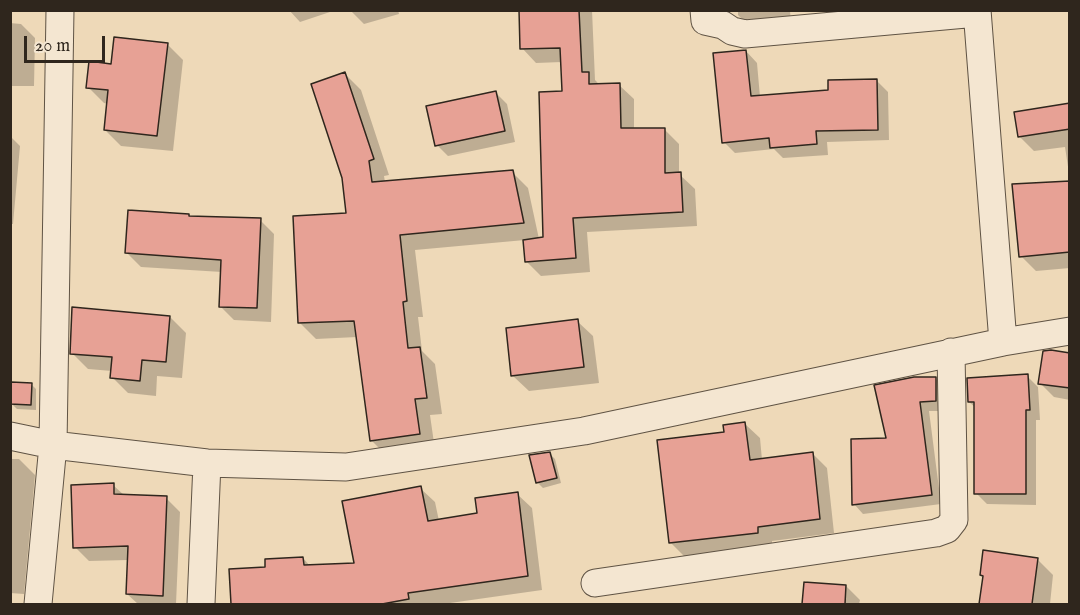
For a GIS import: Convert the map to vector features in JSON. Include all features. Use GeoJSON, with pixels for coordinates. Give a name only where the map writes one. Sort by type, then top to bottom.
{"type":"FeatureCollection","features":[{"type":"Feature","properties":{"kind":"street"},"geometry":{"type":"LineString","coordinates":[[38,604],[53,445],[60,10]]}},
{"type":"Feature","properties":{"kind":"street"},"geometry":{"type":"LineString","coordinates":[[704,10],[705,21],[745,34],[977,12],[1003,342]]}},
{"type":"Feature","properties":{"kind":"street"},"geometry":{"type":"LineString","coordinates":[[10,436],[53,445],[207,463],[357,466],[584,431],[951,352],[1070,330]]}},
{"type":"Feature","properties":{"kind":"street"},"geometry":{"type":"LineString","coordinates":[[595,583],[936,533],[947,529],[954,520],[951,352]]}},
{"type":"Feature","properties":{"kind":"street"},"geometry":{"type":"LineString","coordinates":[[201,604],[207,463]]}},
{"type":"Feature","properties":{"kind":"building"},"geometry":{"type":"Polygon","coordinates":[[[519,10],[579,10],[582,72],[589,72],[589,84],[620,83],[621,128],[665,128],[665,173],[681,172],[683,212],[573,218],[576,258],[525,262],[523,240],[543,237],[539,92],[562,91],[560,48],[520,49],[519,10]]]}},
{"type":"Feature","properties":{"kind":"building"},"geometry":{"type":"Polygon","coordinates":[[[114,37],[168,43],[157,136],[104,130],[108,90],[86,88],[89,61],[111,64],[114,37]]]}},
{"type":"Feature","properties":{"kind":"building"},"geometry":{"type":"Polygon","coordinates":[[[746,50],[751,96],[828,90],[828,80],[877,79],[878,130],[816,131],[817,144],[770,148],[769,138],[722,143],[713,53],[746,50]]]}},
{"type":"Feature","properties":{"kind":"building"},"geometry":{"type":"Polygon","coordinates":[[[345,72],[374,159],[369,161],[372,182],[513,170],[524,223],[400,235],[407,301],[403,302],[408,348],[420,347],[427,398],[415,399],[420,434],[370,441],[354,321],[298,323],[293,216],[346,213],[342,178],[311,84],[345,72]]]}},
{"type":"Feature","properties":{"kind":"building"},"geometry":{"type":"Polygon","coordinates":[[[496,91],[505,131],[435,146],[426,106],[496,91]]]}},
{"type":"Feature","properties":{"kind":"building"},"geometry":{"type":"Polygon","coordinates":[[[1070,103],[1070,129],[1018,137],[1014,112],[1070,103]]]}},
{"type":"Feature","properties":{"kind":"building"},"geometry":{"type":"Polygon","coordinates":[[[1070,181],[1070,252],[1019,257],[1012,184],[1070,181]]]}},
{"type":"Feature","properties":{"kind":"building"},"geometry":{"type":"Polygon","coordinates":[[[128,210],[189,214],[189,216],[261,218],[257,308],[219,307],[221,260],[125,253],[128,210]]]}},
{"type":"Feature","properties":{"kind":"building"},"geometry":{"type":"Polygon","coordinates":[[[72,307],[170,316],[166,362],[142,360],[140,381],[110,378],[112,357],[70,354],[72,307]]]}},
{"type":"Feature","properties":{"kind":"building"},"geometry":{"type":"Polygon","coordinates":[[[578,319],[584,367],[511,376],[506,328],[578,319]]]}},
{"type":"Feature","properties":{"kind":"building"},"geometry":{"type":"Polygon","coordinates":[[[1043,351],[1070,353],[1070,388],[1038,384],[1043,351]]]}},
{"type":"Feature","properties":{"kind":"building"},"geometry":{"type":"Polygon","coordinates":[[[1028,374],[1030,410],[1026,410],[1026,494],[974,494],[974,402],[968,402],[967,378],[1028,374]]]}},
{"type":"Feature","properties":{"kind":"building"},"geometry":{"type":"Polygon","coordinates":[[[914,377],[936,377],[936,401],[920,402],[932,495],[852,505],[851,439],[886,438],[874,385],[914,377]]]}},
{"type":"Feature","properties":{"kind":"building"},"geometry":{"type":"Polygon","coordinates":[[[11,382],[32,383],[31,405],[10,404],[11,382]]]}},
{"type":"Feature","properties":{"kind":"building"},"geometry":{"type":"Polygon","coordinates":[[[745,422],[750,460],[813,452],[820,519],[758,527],[758,533],[669,543],[657,440],[724,432],[723,425],[745,422]]]}},
{"type":"Feature","properties":{"kind":"building"},"geometry":{"type":"Polygon","coordinates":[[[550,452],[557,478],[536,483],[529,455],[550,452]]]}},
{"type":"Feature","properties":{"kind":"building"},"geometry":{"type":"Polygon","coordinates":[[[114,483],[114,494],[167,496],[163,596],[126,594],[128,546],[73,548],[71,485],[114,483]]]}},
{"type":"Feature","properties":{"kind":"building"},"geometry":{"type":"Polygon","coordinates":[[[421,486],[428,521],[477,513],[475,498],[518,492],[528,576],[408,593],[409,599],[382,604],[231,604],[229,569],[265,567],[265,559],[303,557],[304,565],[354,563],[342,501],[421,486]]]}},
{"type":"Feature","properties":{"kind":"building"},"geometry":{"type":"Polygon","coordinates":[[[983,550],[1038,558],[1032,604],[979,604],[983,576],[980,575],[983,550]]]}},
{"type":"Feature","properties":{"kind":"building"},"geometry":{"type":"Polygon","coordinates":[[[804,582],[846,585],[845,604],[802,604],[804,582]]]}}]}
